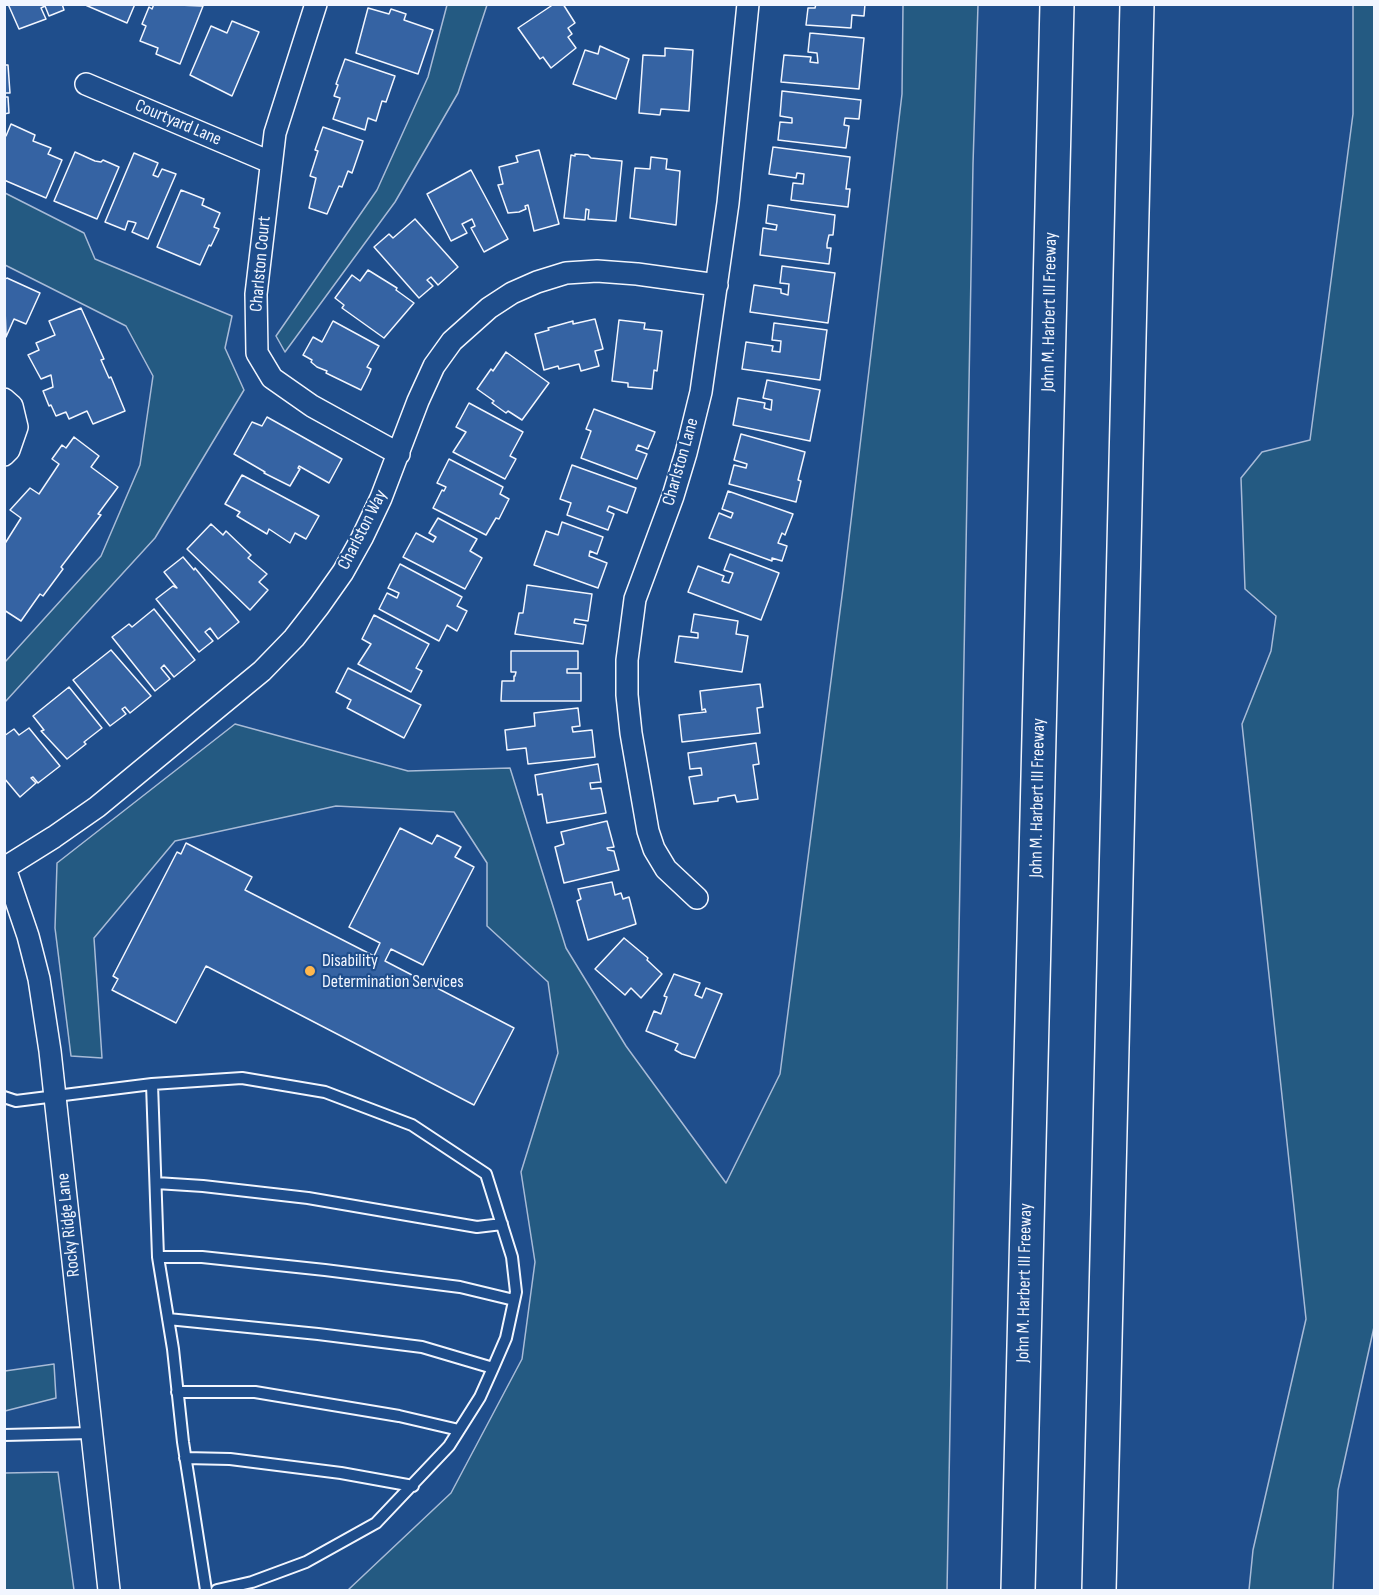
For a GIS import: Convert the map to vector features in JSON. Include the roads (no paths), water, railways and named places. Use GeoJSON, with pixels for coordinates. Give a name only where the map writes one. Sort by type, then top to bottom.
{"type":"FeatureCollection","features":[{"type":"Feature","properties":{"kind":"highway","name":"John M. Harbert III Freeway"},"geometry":{"type":"LineString","coordinates":[[1018,1590],[1057,4]]}},
{"type":"Feature","properties":{"kind":"highway"},"geometry":{"type":"LineString","coordinates":[[1099,1590],[1137,4]]}},
{"type":"Feature","properties":{"kind":"street","name":"Charlston Court"},"geometry":{"type":"LineString","coordinates":[[316,4],[275,133],[270,162],[256,294],[257,353],[272,378],[312,406],[399,454]]}},
{"type":"Feature","properties":{"kind":"street","name":"Charlston Lane"},"geometry":{"type":"LineString","coordinates":[[697,898],[666,869],[654,849],[648,831],[631,733],[627,695],[627,660],[635,599],[673,496],[691,433],[704,372],[728,203],[748,4]]}},
{"type":"Feature","properties":{"kind":"street","name":"Courtyard Lane"},"geometry":{"type":"LineString","coordinates":[[86,84],[270,162]]}},
{"type":"Feature","properties":{"kind":"street","name":"Charlston Way"},"geometry":{"type":"LineString","coordinates":[[5,866],[54,837],[97,807],[262,671],[294,638],[343,572],[376,508],[434,366],[452,341],[489,308],[512,293],[566,273],[597,271],[637,274],[717,285]]}},
{"type":"Feature","properties":{"kind":"street"},"geometry":{"type":"LineString","coordinates":[[4,399],[12,406],[17,427],[9,450],[4,455]]}},
{"type":"Feature","properties":{"kind":"street","name":"Rocky Ridge Lane"},"geometry":{"type":"LineString","coordinates":[[5,866],[28,936],[39,979],[55,1095],[109,1590]]}},
{"type":"Feature","properties":{"kind":"lane"},"geometry":{"type":"LineString","coordinates":[[4,1097],[16,1101],[152,1084],[242,1078],[326,1092],[412,1125],[486,1174],[512,1257],[516,1292],[506,1338],[493,1368],[480,1397],[449,1446],[376,1523],[306,1562],[252,1582],[217,1590]]}},
{"type":"Feature","properties":{"kind":"lane"},"geometry":{"type":"LineString","coordinates":[[152,1084],[158,1257],[185,1458],[206,1590]]}},
{"type":"Feature","properties":{"kind":"lane"},"geometry":{"type":"LineString","coordinates":[[156,1183],[308,1198],[477,1227],[502,1224]]}},
{"type":"Feature","properties":{"kind":"lane"},"geometry":{"type":"LineString","coordinates":[[158,1257],[202,1257],[325,1270],[460,1287],[514,1300]]}},
{"type":"Feature","properties":{"kind":"lane"},"geometry":{"type":"LineString","coordinates":[[168,1319],[422,1347],[493,1368]]}},
{"type":"Feature","properties":{"kind":"lane"},"geometry":{"type":"LineString","coordinates":[[177,1392],[255,1392],[399,1416],[459,1430]]}},
{"type":"Feature","properties":{"kind":"lane"},"geometry":{"type":"LineString","coordinates":[[4,1435],[91,1433]]}},
{"type":"Feature","properties":{"kind":"lane"},"geometry":{"type":"LineString","coordinates":[[185,1458],[230,1459],[341,1473],[413,1486]]}},
{"type":"Feature","properties":{"kind":"place","name":"Disability Determination Services"},"geometry":{"type":"Point","coordinates":[310,971]}}]}
